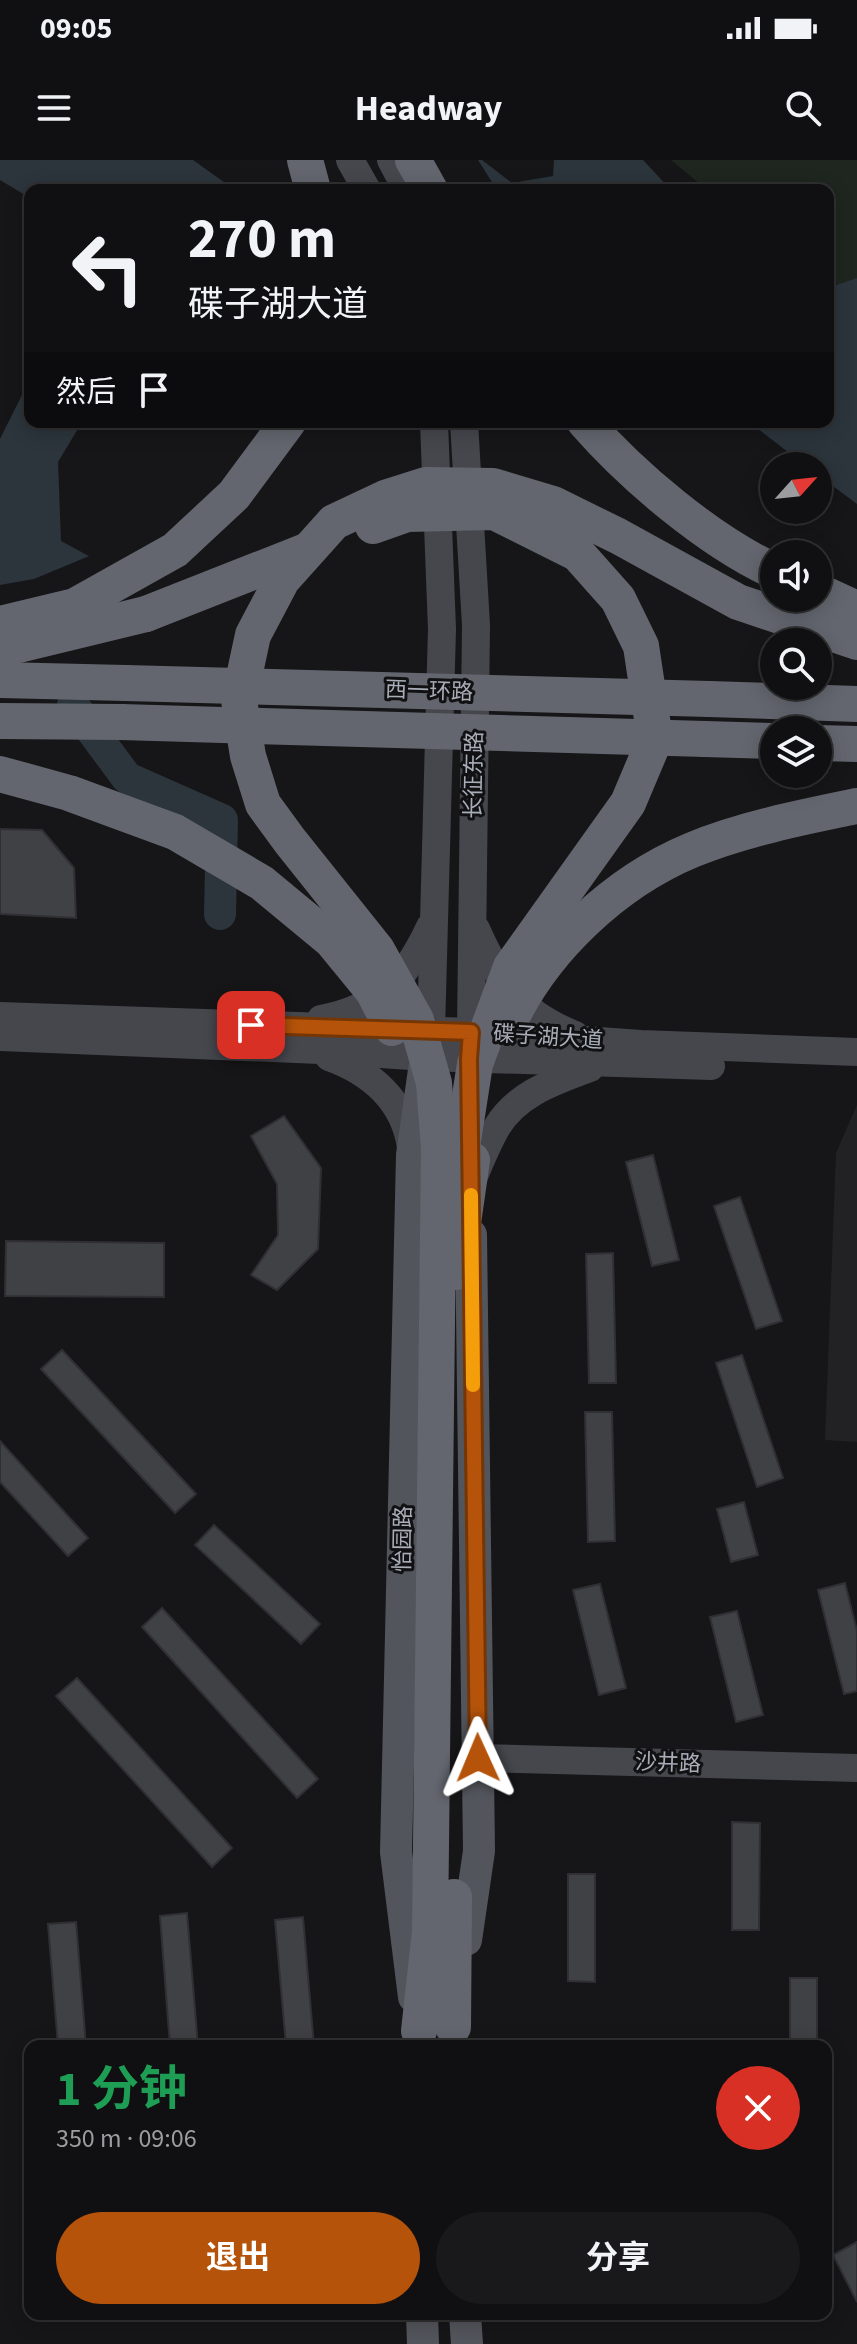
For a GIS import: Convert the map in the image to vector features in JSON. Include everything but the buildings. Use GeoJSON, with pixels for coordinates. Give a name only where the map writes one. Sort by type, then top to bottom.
{"type":"FeatureCollection","features":[{"type":"Feature","properties":{"kind":"highway"},"geometry":{"type":"LineString","coordinates":[[305,160],[311,184]]}},
{"type":"Feature","properties":{"kind":"highway"},"geometry":{"type":"LineString","coordinates":[[413,160],[427,184]]}},
{"type":"Feature","properties":{"kind":"highway"},"geometry":{"type":"LineString","coordinates":[[0,624],[75,606],[175,550],[234,495],[284,428]]}},
{"type":"Feature","properties":{"kind":"highway"},"geometry":{"type":"LineString","coordinates":[[590,428],[608,449],[680,510],[760,564]]}},
{"type":"Feature","properties":{"kind":"highway"},"geometry":{"type":"LineString","coordinates":[[436,2038],[447,1267],[434,1083],[416,1020],[377,950],[263,804],[248,756],[239,700],[253,635],[282,580],[334,522],[385,498],[426,485],[493,486],[553,504],[738,602],[857,642]]}},
{"type":"Feature","properties":{"kind":"highway"},"geometry":{"type":"LineString","coordinates":[[0,647],[146,614],[407,514],[494,512],[578,554],[618,599],[641,646],[655,739],[628,803],[511,967],[475,1064],[447,1267]]}},
{"type":"Feature","properties":{"kind":"highway"},"geometry":{"type":"LineString","coordinates":[[832,597],[857,609]]}},
{"type":"Feature","properties":{"kind":"highway","name":"西一环路"},"geometry":{"type":"LineString","coordinates":[[0,680],[857,704]]}},
{"type":"Feature","properties":{"kind":"highway","name":"西一环路"},"geometry":{"type":"LineString","coordinates":[[0,721],[760,741]]}},
{"type":"Feature","properties":{"kind":"highway"},"geometry":{"type":"LineString","coordinates":[[832,743],[857,744]]}},
{"type":"Feature","properties":{"kind":"highway"},"geometry":{"type":"LineString","coordinates":[[0,774],[69,793],[175,832],[262,883],[332,941],[373,991],[409,1060],[429,1140],[447,1267]]}},
{"type":"Feature","properties":{"kind":"highway"},"geometry":{"type":"LineString","coordinates":[[447,1267],[488,1067],[521,997],[567,937],[619,890],[691,851],[797,818],[857,806]]}},
{"type":"Feature","properties":{"kind":"main road"},"geometry":{"type":"LineString","coordinates":[[350,160],[364,184]]}},
{"type":"Feature","properties":{"kind":"main road"},"geometry":{"type":"LineString","coordinates":[[391,160],[404,184]]}},
{"type":"Feature","properties":{"kind":"main road","name":"长征东路"},"geometry":{"type":"LineString","coordinates":[[428,1044],[442,629],[434,428]]}},
{"type":"Feature","properties":{"kind":"main road","name":"长征东路"},"geometry":{"type":"LineString","coordinates":[[464,428],[476,625],[470,1045]]}},
{"type":"Feature","properties":{"kind":"main road"},"geometry":{"type":"LineString","coordinates":[[282,1026],[356,1009],[392,987],[418,953],[434,919]]}},
{"type":"Feature","properties":{"kind":"main road"},"geometry":{"type":"LineString","coordinates":[[471,1184],[498,1125],[519,1101],[597,1052],[511,993],[494,969],[472,919]]}},
{"type":"Feature","properties":{"kind":"main road","name":"碟子湖大道"},"geometry":{"type":"LineString","coordinates":[[0,1016],[282,1026],[428,1044]]}},
{"type":"Feature","properties":{"kind":"main road","name":"碟子湖大道"},"geometry":{"type":"LineString","coordinates":[[0,1037],[309,1049],[470,1045],[857,1071]]}},
{"type":"Feature","properties":{"kind":"main road","name":"怡园路"},"geometry":{"type":"LineString","coordinates":[[428,1044],[412,1155],[396,1852],[436,2038]]}},
{"type":"Feature","properties":{"kind":"main road"},"geometry":{"type":"LineString","coordinates":[[436,2038],[479,1851],[470,1045]]}},
{"type":"Feature","properties":{"kind":"main road"},"geometry":{"type":"LineString","coordinates":[[309,1049],[350,1065],[383,1090],[402,1112],[412,1155]]}},
{"type":"Feature","properties":{"kind":"main road","name":"碟子湖大道"},"geometry":{"type":"LineString","coordinates":[[597,1052],[857,1052]]}},
{"type":"Feature","properties":{"kind":"main road","name":"沙井路"},"geometry":{"type":"LineString","coordinates":[[478,1758],[857,1768]]}},
{"type":"Feature","properties":{"kind":"main road"},"geometry":{"type":"LineString","coordinates":[[422,2320],[423,2344]]}},
{"type":"Feature","properties":{"kind":"main road"},"geometry":{"type":"LineString","coordinates":[[465,2320],[467,2344]]}},
{"type":"Feature","properties":{"kind":"shaded area"},"geometry":{"type":"Polygon","coordinates":[[[0,160],[193,160],[227,184],[24,184],[24,194],[0,180],[0,160]]]}},
{"type":"Feature","properties":{"kind":"shaded area"},"geometry":{"type":"Polygon","coordinates":[[[399,160],[482,160],[512,183],[553,176],[554,160],[643,160],[665,184],[322,184],[399,160]]]}},
{"type":"Feature","properties":{"kind":"shaded area"},"geometry":{"type":"Polygon","coordinates":[[[671,160],[857,160],[857,317],[834,296],[834,184],[700,184],[671,160]]]}},
{"type":"Feature","properties":{"kind":"shaded area"},"geometry":{"type":"Polygon","coordinates":[[[857,278],[857,504],[832,485],[832,452],[788,452],[757,428],[834,428],[834,286],[857,278]]]}},
{"type":"Feature","properties":{"kind":"shaded area"},"geometry":{"type":"Polygon","coordinates":[[[24,391],[24,428],[78,428],[58,462],[61,541],[148,588],[0,661],[0,439],[24,391]]]}},
{"type":"Feature","properties":{"kind":"shaded area"},"geometry":{"type":"Polygon","coordinates":[[[857,1105],[857,1442],[825,1440],[836,1153],[857,1105]]]}},
{"type":"Feature","properties":{"kind":"pier"},"geometry":{"type":"Polygon","coordinates":[[[385,160],[478,160],[493,184],[308,184],[385,160]]]}},
{"type":"Feature","properties":{"kind":"pier"},"geometry":{"type":"Polygon","coordinates":[[[94,554],[150,585],[151,590],[69,746],[64,748],[0,668],[0,585],[34,579],[94,554]]]}},
{"type":"Feature","properties":{"kind":"waterway"},"geometry":{"type":"LineString","coordinates":[[73,705],[127,778],[222,820],[220,914]]}},
{"type":"Feature","properties":{"kind":"slow traffic"},"geometry":{"type":"LineString","coordinates":[[471,1195],[473,1385]]}},
{"type":"Feature","properties":{"kind":"route"},"geometry":{"type":"LineString","coordinates":[[251,1025],[471,1032],[478,1758]]}}]}
